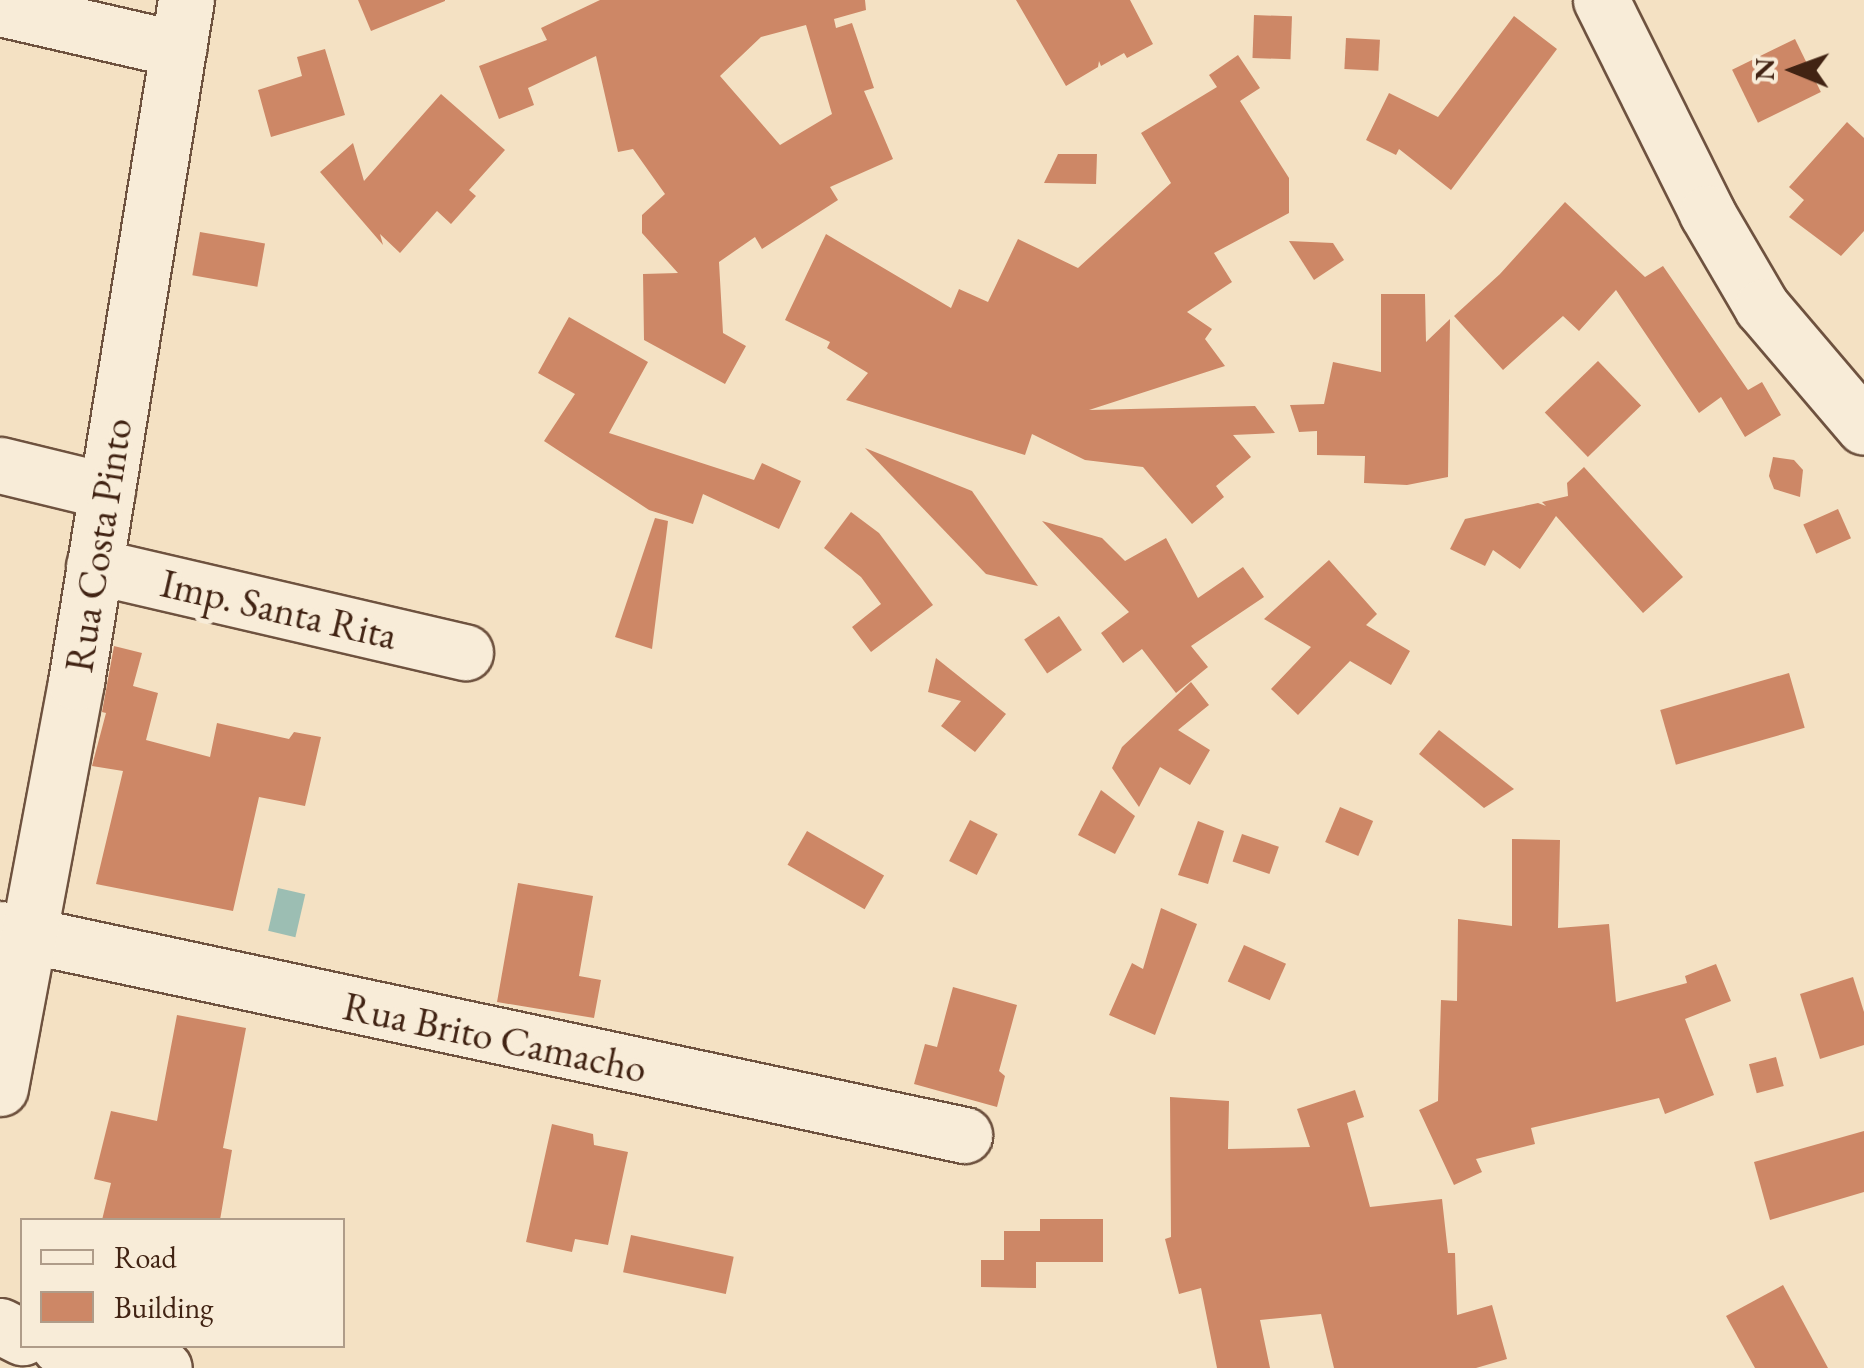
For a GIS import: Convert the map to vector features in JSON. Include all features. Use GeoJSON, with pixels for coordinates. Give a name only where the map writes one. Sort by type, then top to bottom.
{"type":"FeatureCollection","features":[{"type":"Feature","properties":{"kind":"street"},"geometry":{"type":"LineString","coordinates":[[1601,0],[1707,213],[1762,307],[1864,427]]}},
{"type":"Feature","properties":{"kind":"street"},"geometry":{"type":"LineString","coordinates":[[0,8],[182,24]]}},
{"type":"Feature","properties":{"kind":"street","name":"Rua Costa Pinto"},"geometry":{"type":"LineString","coordinates":[[0,1088],[13,934],[94,566],[182,24]]}},
{"type":"Feature","properties":{"kind":"street"},"geometry":{"type":"LineString","coordinates":[[0,464],[107,491]]}},
{"type":"Feature","properties":{"kind":"street","name":"Imp. Santa Rita"},"geometry":{"type":"LineString","coordinates":[[94,566],[465,652]]}},
{"type":"Feature","properties":{"kind":"street","name":"Rua Brito Camacho"},"geometry":{"type":"LineString","coordinates":[[13,934],[964,1135]]}},
{"type":"Feature","properties":{"kind":"street"},"geometry":{"type":"LineString","coordinates":[[37,1348],[62,1368]]}},
{"type":"Feature","properties":{"kind":"street"},"geometry":{"type":"LineString","coordinates":[[69,1348],[164,1368]]}},
{"type":"Feature","properties":{"kind":"water"},"geometry":{"type":"Polygon","coordinates":[[[278,888],[305,894],[295,937],[268,931],[278,888]]]}},
{"type":"Feature","properties":{"kind":"building"},"geometry":{"type":"Polygon","coordinates":[[[358,0],[445,0],[445,1],[371,31],[358,0]]]}},
{"type":"Feature","properties":{"kind":"building"},"geometry":{"type":"Polygon","coordinates":[[[600,0],[865,0],[866,10],[834,19],[836,28],[852,23],[874,88],[864,91],[893,159],[830,187],[838,200],[762,249],[755,237],[719,262],[723,333],[746,346],[725,384],[644,340],[643,274],[678,273],[642,233],[642,215],[665,194],[633,149],[618,152],[596,56],[528,88],[534,105],[499,119],[479,66],[547,40],[541,28],[600,0]],[[806,25],[761,37],[720,76],[780,145],[832,114],[806,25]]]}},
{"type":"Feature","properties":{"kind":"building"},"geometry":{"type":"Polygon","coordinates":[[[1016,0],[1130,0],[1153,44],[1127,58],[1124,53],[1101,66],[1099,61],[1098,67],[1066,86],[1016,0]]]}},
{"type":"Feature","properties":{"kind":"building"},"geometry":{"type":"Polygon","coordinates":[[[1254,15],[1292,16],[1290,59],[1252,58],[1254,15]]]}},
{"type":"Feature","properties":{"kind":"building"},"geometry":{"type":"Polygon","coordinates":[[[1514,16],[1557,49],[1451,190],[1399,149],[1396,155],[1366,140],[1389,93],[1438,117],[1514,16]]]}},
{"type":"Feature","properties":{"kind":"building"},"geometry":{"type":"Polygon","coordinates":[[[1346,38],[1380,40],[1378,71],[1344,69],[1346,38]]]}},
{"type":"Feature","properties":{"kind":"building"},"geometry":{"type":"Polygon","coordinates":[[[1795,39],[1821,92],[1758,123],[1732,70],[1795,39]]]}},
{"type":"Feature","properties":{"kind":"building"},"geometry":{"type":"Polygon","coordinates":[[[325,49],[345,115],[271,137],[258,90],[302,76],[297,57],[325,49]]]}},
{"type":"Feature","properties":{"kind":"building"},"geometry":{"type":"Polygon","coordinates":[[[1238,55],[1260,88],[1240,101],[1289,178],[1289,213],[1214,253],[1232,282],[1187,312],[1212,329],[1205,339],[1225,366],[1089,410],[1255,406],[1275,433],[1233,435],[1251,457],[1216,486],[1224,497],[1192,524],[1143,467],[1085,460],[1032,434],[1025,455],[846,400],[868,373],[827,348],[830,342],[785,320],[826,234],[951,308],[959,289],[988,302],[1018,239],[1078,268],[1171,183],[1141,133],[1217,87],[1209,75],[1238,55]]]}},
{"type":"Feature","properties":{"kind":"building"},"geometry":{"type":"Polygon","coordinates":[[[441,94],[505,150],[469,190],[476,196],[451,224],[437,211],[400,253],[380,234],[383,245],[320,172],[353,143],[364,181],[441,94]]]}},
{"type":"Feature","properties":{"kind":"building"},"geometry":{"type":"Polygon","coordinates":[[[1847,122],[1864,138],[1864,231],[1841,256],[1789,217],[1804,200],[1789,187],[1847,122]]]}},
{"type":"Feature","properties":{"kind":"building"},"geometry":{"type":"Polygon","coordinates":[[[1058,154],[1097,154],[1096,184],[1044,183],[1058,154]]]}},
{"type":"Feature","properties":{"kind":"building"},"geometry":{"type":"Polygon","coordinates":[[[1565,202],[1645,277],[1663,266],[1748,390],[1762,382],[1781,415],[1745,437],[1721,397],[1699,413],[1616,290],[1579,331],[1563,316],[1503,370],[1454,316],[1500,274],[1565,202]]]}},
{"type":"Feature","properties":{"kind":"building"},"geometry":{"type":"Polygon","coordinates":[[[200,232],[265,243],[257,287],[192,275],[200,232]]]}},
{"type":"Feature","properties":{"kind":"building"},"geometry":{"type":"Polygon","coordinates":[[[1289,241],[1333,243],[1344,260],[1314,280],[1289,241]]]}},
{"type":"Feature","properties":{"kind":"building"},"geometry":{"type":"Polygon","coordinates":[[[1381,294],[1425,294],[1426,342],[1450,319],[1448,477],[1407,485],[1364,483],[1365,456],[1317,455],[1317,431],[1299,432],[1290,405],[1324,404],[1333,362],[1381,372],[1381,294]]]}},
{"type":"Feature","properties":{"kind":"building"},"geometry":{"type":"Polygon","coordinates":[[[569,317],[648,362],[609,433],[754,480],[762,463],[801,481],[779,529],[703,494],[693,524],[649,510],[544,441],[575,394],[538,373],[569,317]]]}},
{"type":"Feature","properties":{"kind":"building"},"geometry":{"type":"Polygon","coordinates":[[[1598,361],[1641,406],[1588,457],[1545,412],[1598,361]]]}},
{"type":"Feature","properties":{"kind":"building"},"geometry":{"type":"Polygon","coordinates":[[[865,448],[972,491],[1038,586],[986,574],[865,448]]]}},
{"type":"Feature","properties":{"kind":"building"},"geometry":{"type":"Polygon","coordinates":[[[1773,457],[1794,460],[1803,470],[1800,497],[1774,489],[1769,476],[1773,457]]]}},
{"type":"Feature","properties":{"kind":"building"},"geometry":{"type":"Polygon","coordinates":[[[1584,467],[1683,577],[1643,613],[1556,516],[1520,569],[1493,550],[1485,566],[1450,549],[1465,519],[1538,503],[1546,506],[1542,502],[1568,496],[1567,483],[1584,467]]]}},
{"type":"Feature","properties":{"kind":"building"},"geometry":{"type":"Polygon","coordinates":[[[1838,509],[1851,538],[1816,554],[1803,524],[1838,509]]]}},
{"type":"Feature","properties":{"kind":"building"},"geometry":{"type":"Polygon","coordinates":[[[851,512],[879,533],[933,605],[871,652],[852,627],[881,604],[861,577],[824,548],[851,512]]]}},
{"type":"Feature","properties":{"kind":"building"},"geometry":{"type":"Polygon","coordinates":[[[655,518],[668,521],[652,649],[615,637],[655,518]]]}},
{"type":"Feature","properties":{"kind":"building"},"geometry":{"type":"Polygon","coordinates":[[[1042,521],[1102,538],[1125,561],[1166,538],[1198,598],[1243,567],[1264,597],[1191,646],[1208,667],[1176,693],[1142,649],[1123,663],[1101,633],[1129,612],[1042,521]]]}},
{"type":"Feature","properties":{"kind":"building"},"geometry":{"type":"Polygon","coordinates":[[[1329,560],[1377,614],[1366,625],[1410,651],[1391,685],[1350,661],[1298,715],[1271,689],[1311,647],[1264,619],[1329,560]]]}},
{"type":"Feature","properties":{"kind":"building"},"geometry":{"type":"Polygon","coordinates":[[[1059,616],[1082,650],[1047,673],[1024,639],[1059,616]]]}},
{"type":"Feature","properties":{"kind":"building"},"geometry":{"type":"Polygon","coordinates":[[[114,646],[142,653],[133,686],[158,693],[146,740],[210,757],[217,723],[289,739],[294,732],[321,737],[305,806],[259,797],[233,911],[96,884],[123,771],[92,766],[106,713],[102,712],[114,646]]]}},
{"type":"Feature","properties":{"kind":"building"},"geometry":{"type":"Polygon","coordinates":[[[936,658],[1006,714],[975,752],[941,726],[961,701],[928,692],[936,658]]]}},
{"type":"Feature","properties":{"kind":"building"},"geometry":{"type":"Polygon","coordinates":[[[1789,673],[1805,728],[1676,765],[1660,710],[1789,673]]]}},
{"type":"Feature","properties":{"kind":"building"},"geometry":{"type":"Polygon","coordinates":[[[1191,682],[1209,705],[1178,730],[1210,750],[1190,785],[1160,767],[1139,807],[1112,768],[1122,747],[1191,682]]]}},
{"type":"Feature","properties":{"kind":"building"},"geometry":{"type":"Polygon","coordinates":[[[1439,730],[1514,789],[1484,808],[1419,754],[1439,730]]]}},
{"type":"Feature","properties":{"kind":"building"},"geometry":{"type":"Polygon","coordinates":[[[1101,790],[1135,816],[1115,854],[1078,835],[1101,790]]]}},
{"type":"Feature","properties":{"kind":"building"},"geometry":{"type":"Polygon","coordinates":[[[1340,807],[1373,821],[1358,856],[1325,842],[1340,807]]]}},
{"type":"Feature","properties":{"kind":"building"},"geometry":{"type":"Polygon","coordinates":[[[970,820],[998,834],[977,875],[949,861],[970,820]]]}},
{"type":"Feature","properties":{"kind":"building"},"geometry":{"type":"Polygon","coordinates":[[[1198,821],[1224,831],[1208,884],[1178,875],[1198,821]]]}},
{"type":"Feature","properties":{"kind":"building"},"geometry":{"type":"Polygon","coordinates":[[[807,831],[884,876],[865,909],[788,865],[807,831]]]}},
{"type":"Feature","properties":{"kind":"building"},"geometry":{"type":"Polygon","coordinates":[[[1242,834],[1279,847],[1269,874],[1233,861],[1242,834]]]}},
{"type":"Feature","properties":{"kind":"building"},"geometry":{"type":"Polygon","coordinates":[[[1512,839],[1560,840],[1558,928],[1609,924],[1616,1002],[1687,983],[1685,976],[1716,964],[1731,1001],[1685,1019],[1714,1095],[1665,1114],[1659,1098],[1531,1128],[1535,1144],[1476,1159],[1482,1172],[1454,1185],[1419,1110],[1438,1101],[1441,1000],[1457,1001],[1458,919],[1512,926],[1512,839]]]}},
{"type":"Feature","properties":{"kind":"building"},"geometry":{"type":"Polygon","coordinates":[[[518,883],[593,896],[579,976],[601,980],[594,1018],[497,1002],[518,883]]]}},
{"type":"Feature","properties":{"kind":"building"},"geometry":{"type":"Polygon","coordinates":[[[1161,908],[1197,924],[1155,1035],[1109,1015],[1132,963],[1143,969],[1161,908]]]}},
{"type":"Feature","properties":{"kind":"building"},"geometry":{"type":"Polygon","coordinates":[[[1244,945],[1286,964],[1270,1000],[1228,982],[1244,945]]]}},
{"type":"Feature","properties":{"kind":"building"},"geometry":{"type":"Polygon","coordinates":[[[1853,977],[1864,1012],[1864,1045],[1820,1059],[1800,994],[1853,977]]]}},
{"type":"Feature","properties":{"kind":"building"},"geometry":{"type":"Polygon","coordinates":[[[953,987],[1017,1005],[999,1071],[1005,1076],[997,1107],[914,1084],[925,1044],[937,1047],[953,987]]]}},
{"type":"Feature","properties":{"kind":"building"},"geometry":{"type":"Polygon","coordinates":[[[177,1015],[246,1028],[223,1148],[232,1150],[220,1218],[102,1218],[111,1183],[94,1179],[111,1111],[157,1121],[177,1015]]]}},
{"type":"Feature","properties":{"kind":"building"},"geometry":{"type":"Polygon","coordinates":[[[1776,1057],[1784,1086],[1757,1093],[1749,1064],[1776,1057]]]}},
{"type":"Feature","properties":{"kind":"building"},"geometry":{"type":"Polygon","coordinates":[[[1355,1090],[1364,1117],[1347,1123],[1370,1207],[1442,1199],[1448,1253],[1455,1253],[1457,1315],[1492,1305],[1507,1359],[1476,1368],[1334,1368],[1321,1314],[1260,1320],[1270,1368],[1217,1368],[1201,1288],[1179,1294],[1165,1239],[1171,1237],[1170,1097],[1229,1101],[1228,1149],[1310,1147],[1297,1109],[1355,1090]]]}},
{"type":"Feature","properties":{"kind":"building"},"geometry":{"type":"Polygon","coordinates":[[[552,1124],[593,1134],[594,1145],[628,1152],[608,1245],[575,1239],[572,1252],[526,1242],[552,1124]]]}},
{"type":"Feature","properties":{"kind":"building"},"geometry":{"type":"Polygon","coordinates":[[[1864,1131],[1864,1192],[1770,1220],[1754,1162],[1864,1131]]]}},
{"type":"Feature","properties":{"kind":"building"},"geometry":{"type":"Polygon","coordinates":[[[1040,1219],[1103,1219],[1103,1262],[1036,1262],[1036,1288],[981,1287],[981,1260],[1004,1260],[1004,1231],[1040,1231],[1040,1219]]]}},
{"type":"Feature","properties":{"kind":"building"},"geometry":{"type":"Polygon","coordinates":[[[631,1235],[734,1257],[726,1294],[623,1272],[631,1235]]]}},
{"type":"Feature","properties":{"kind":"building"},"geometry":{"type":"Polygon","coordinates":[[[1783,1285],[1828,1368],[1755,1368],[1726,1316],[1783,1285]]]}}]}
